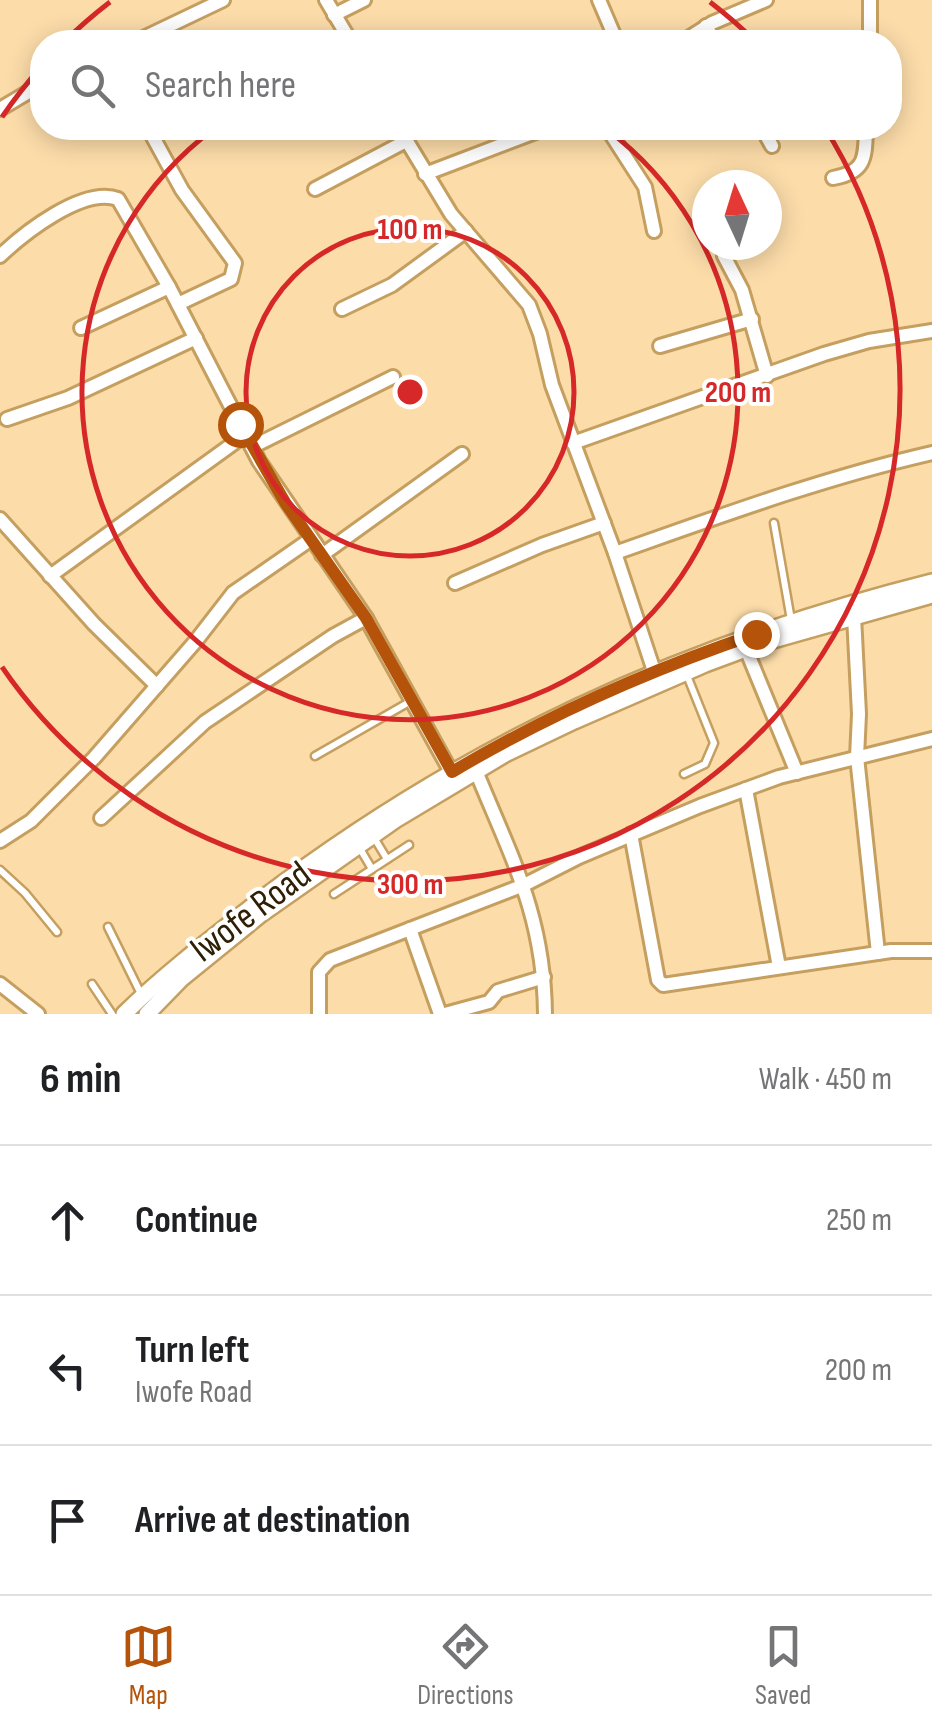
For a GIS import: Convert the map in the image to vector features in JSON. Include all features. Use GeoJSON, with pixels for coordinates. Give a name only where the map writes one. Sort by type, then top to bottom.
{"type":"FeatureCollection","features":[{"type":"Feature","properties":{"kind":"street"},"geometry":{"type":"LineString","coordinates":[[160,30],[223,0]]}},
{"type":"Feature","properties":{"kind":"street"},"geometry":{"type":"LineString","coordinates":[[326,0],[343,30]]}},
{"type":"Feature","properties":{"kind":"street"},"geometry":{"type":"LineString","coordinates":[[334,15],[364,0]]}},
{"type":"Feature","properties":{"kind":"street"},"geometry":{"type":"LineString","coordinates":[[599,0],[612,30]]}},
{"type":"Feature","properties":{"kind":"street"},"geometry":{"type":"LineString","coordinates":[[700,30],[766,0]]}},
{"type":"Feature","properties":{"kind":"street"},"geometry":{"type":"LineString","coordinates":[[870,0],[870,30]]}},
{"type":"Feature","properties":{"kind":"street"},"geometry":{"type":"LineString","coordinates":[[706,26],[708,30]]}},
{"type":"Feature","properties":{"kind":"street"},"geometry":{"type":"LineString","coordinates":[[0,109],[30,91]]}},
{"type":"Feature","properties":{"kind":"street"},"geometry":{"type":"LineString","coordinates":[[155,140],[182,190],[234,263],[231,280],[178,304]]}},
{"type":"Feature","properties":{"kind":"street"},"geometry":{"type":"LineString","coordinates":[[316,188],[392,140]]}},
{"type":"Feature","properties":{"kind":"street"},"geometry":{"type":"LineString","coordinates":[[405,140],[466,231],[529,305],[654,671]]}},
{"type":"Feature","properties":{"kind":"street"},"geometry":{"type":"LineString","coordinates":[[425,174],[514,140]]}},
{"type":"Feature","properties":{"kind":"street"},"geometry":{"type":"LineString","coordinates":[[615,140],[645,187],[654,231]]}},
{"type":"Feature","properties":{"kind":"street"},"geometry":{"type":"LineString","coordinates":[[769,140],[772,146]]}},
{"type":"Feature","properties":{"kind":"street"},"geometry":{"type":"LineString","coordinates":[[833,178],[853,174],[860,167],[864,140]]}},
{"type":"Feature","properties":{"kind":"street"},"geometry":{"type":"LineString","coordinates":[[0,256],[18,236],[37,224],[98,197],[118,199],[249,441],[366,618],[452,772]]}},
{"type":"Feature","properties":{"kind":"street"},"geometry":{"type":"LineString","coordinates":[[342,309],[392,285],[466,231]]}},
{"type":"Feature","properties":{"kind":"street"},"geometry":{"type":"LineString","coordinates":[[726,260],[742,290],[767,376]]}},
{"type":"Feature","properties":{"kind":"street"},"geometry":{"type":"LineString","coordinates":[[81,328],[169,287]]}},
{"type":"Feature","properties":{"kind":"street"},"geometry":{"type":"LineString","coordinates":[[660,346],[752,319]]}},
{"type":"Feature","properties":{"kind":"street"},"geometry":{"type":"LineString","coordinates":[[573,443],[854,346],[932,331]]}},
{"type":"Feature","properties":{"kind":"street"},"geometry":{"type":"LineString","coordinates":[[6,419],[68,398],[196,338]]}},
{"type":"Feature","properties":{"kind":"street"},"geometry":{"type":"LineString","coordinates":[[50,576],[249,441],[393,377]]}},
{"type":"Feature","properties":{"kind":"street"},"geometry":{"type":"LineString","coordinates":[[615,554],[760,501],[932,452]]}},
{"type":"Feature","properties":{"kind":"street"},"geometry":{"type":"LineString","coordinates":[[322,555],[462,454]]}},
{"type":"Feature","properties":{"kind":"street"},"geometry":{"type":"LineString","coordinates":[[0,519],[7,538],[50,576],[157,686]]}},
{"type":"Feature","properties":{"kind":"street"},"geometry":{"type":"LineString","coordinates":[[456,583],[604,523]]}},
{"type":"Feature","properties":{"kind":"street"},"geometry":{"type":"LineString","coordinates":[[0,841],[32,821],[94,758],[233,593],[311,539]]}},
{"type":"Feature","properties":{"kind":"street","name":"Iwofe Road"},"geometry":{"type":"LineString","coordinates":[[151,1009],[225,942],[358,846],[476,771],[574,720],[686,672],[854,616],[932,582]]}},
{"type":"Feature","properties":{"kind":"street","name":"Iwofe Road"},"geometry":{"type":"LineString","coordinates":[[124,1014],[151,1009],[290,878],[389,810],[569,710],[654,671],[792,622],[885,601],[932,595]]}},
{"type":"Feature","properties":{"kind":"street"},"geometry":{"type":"LineString","coordinates":[[854,616],[858,757],[878,953]]}},
{"type":"Feature","properties":{"kind":"street"},"geometry":{"type":"LineString","coordinates":[[102,818],[204,722],[366,618]]}},
{"type":"Feature","properties":{"kind":"street"},"geometry":{"type":"LineString","coordinates":[[746,649],[797,773]]}},
{"type":"Feature","properties":{"kind":"street"},"geometry":{"type":"LineString","coordinates":[[319,1014],[321,966],[330,960],[524,885],[630,834],[746,789],[932,739]]}},
{"type":"Feature","properties":{"kind":"street"},"geometry":{"type":"LineString","coordinates":[[476,771],[534,916],[544,977],[545,1014]]}},
{"type":"Feature","properties":{"kind":"street"},"geometry":{"type":"LineString","coordinates":[[746,789],[778,966]]}},
{"type":"Feature","properties":{"kind":"street"},"geometry":{"type":"LineString","coordinates":[[630,834],[648,935],[658,980],[663,985],[778,966],[932,950]]}},
{"type":"Feature","properties":{"kind":"street"},"geometry":{"type":"LineString","coordinates":[[410,929],[442,1014],[490,1002],[498,990],[544,977]]}},
{"type":"Feature","properties":{"kind":"street"},"geometry":{"type":"LineString","coordinates":[[0,984],[38,1014]]}},
{"type":"Feature","properties":{"kind":"lane"},"geometry":{"type":"LineString","coordinates":[[774,523],[792,622]]}},
{"type":"Feature","properties":{"kind":"lane"},"geometry":{"type":"LineString","coordinates":[[684,774],[705,764],[714,743],[686,672]]}},
{"type":"Feature","properties":{"kind":"lane"},"geometry":{"type":"LineString","coordinates":[[315,756],[412,700]]}},
{"type":"Feature","properties":{"kind":"lane"},"geometry":{"type":"LineString","coordinates":[[374,836],[388,859]]}},
{"type":"Feature","properties":{"kind":"lane"},"geometry":{"type":"LineString","coordinates":[[358,846],[372,869]]}},
{"type":"Feature","properties":{"kind":"lane"},"geometry":{"type":"LineString","coordinates":[[334,894],[409,846]]}},
{"type":"Feature","properties":{"kind":"lane"},"geometry":{"type":"LineString","coordinates":[[0,870],[57,932]]}},
{"type":"Feature","properties":{"kind":"lane"},"geometry":{"type":"LineString","coordinates":[[108,927],[151,1009]]}},
{"type":"Feature","properties":{"kind":"lane"},"geometry":{"type":"LineString","coordinates":[[92,984],[112,1014]]}},
{"type":"Feature","properties":{"kind":"route"},"geometry":{"type":"LineString","coordinates":[[240,424],[286,504],[366,618],[452,772],[500,744],[654,671],[756,634]]}}]}
